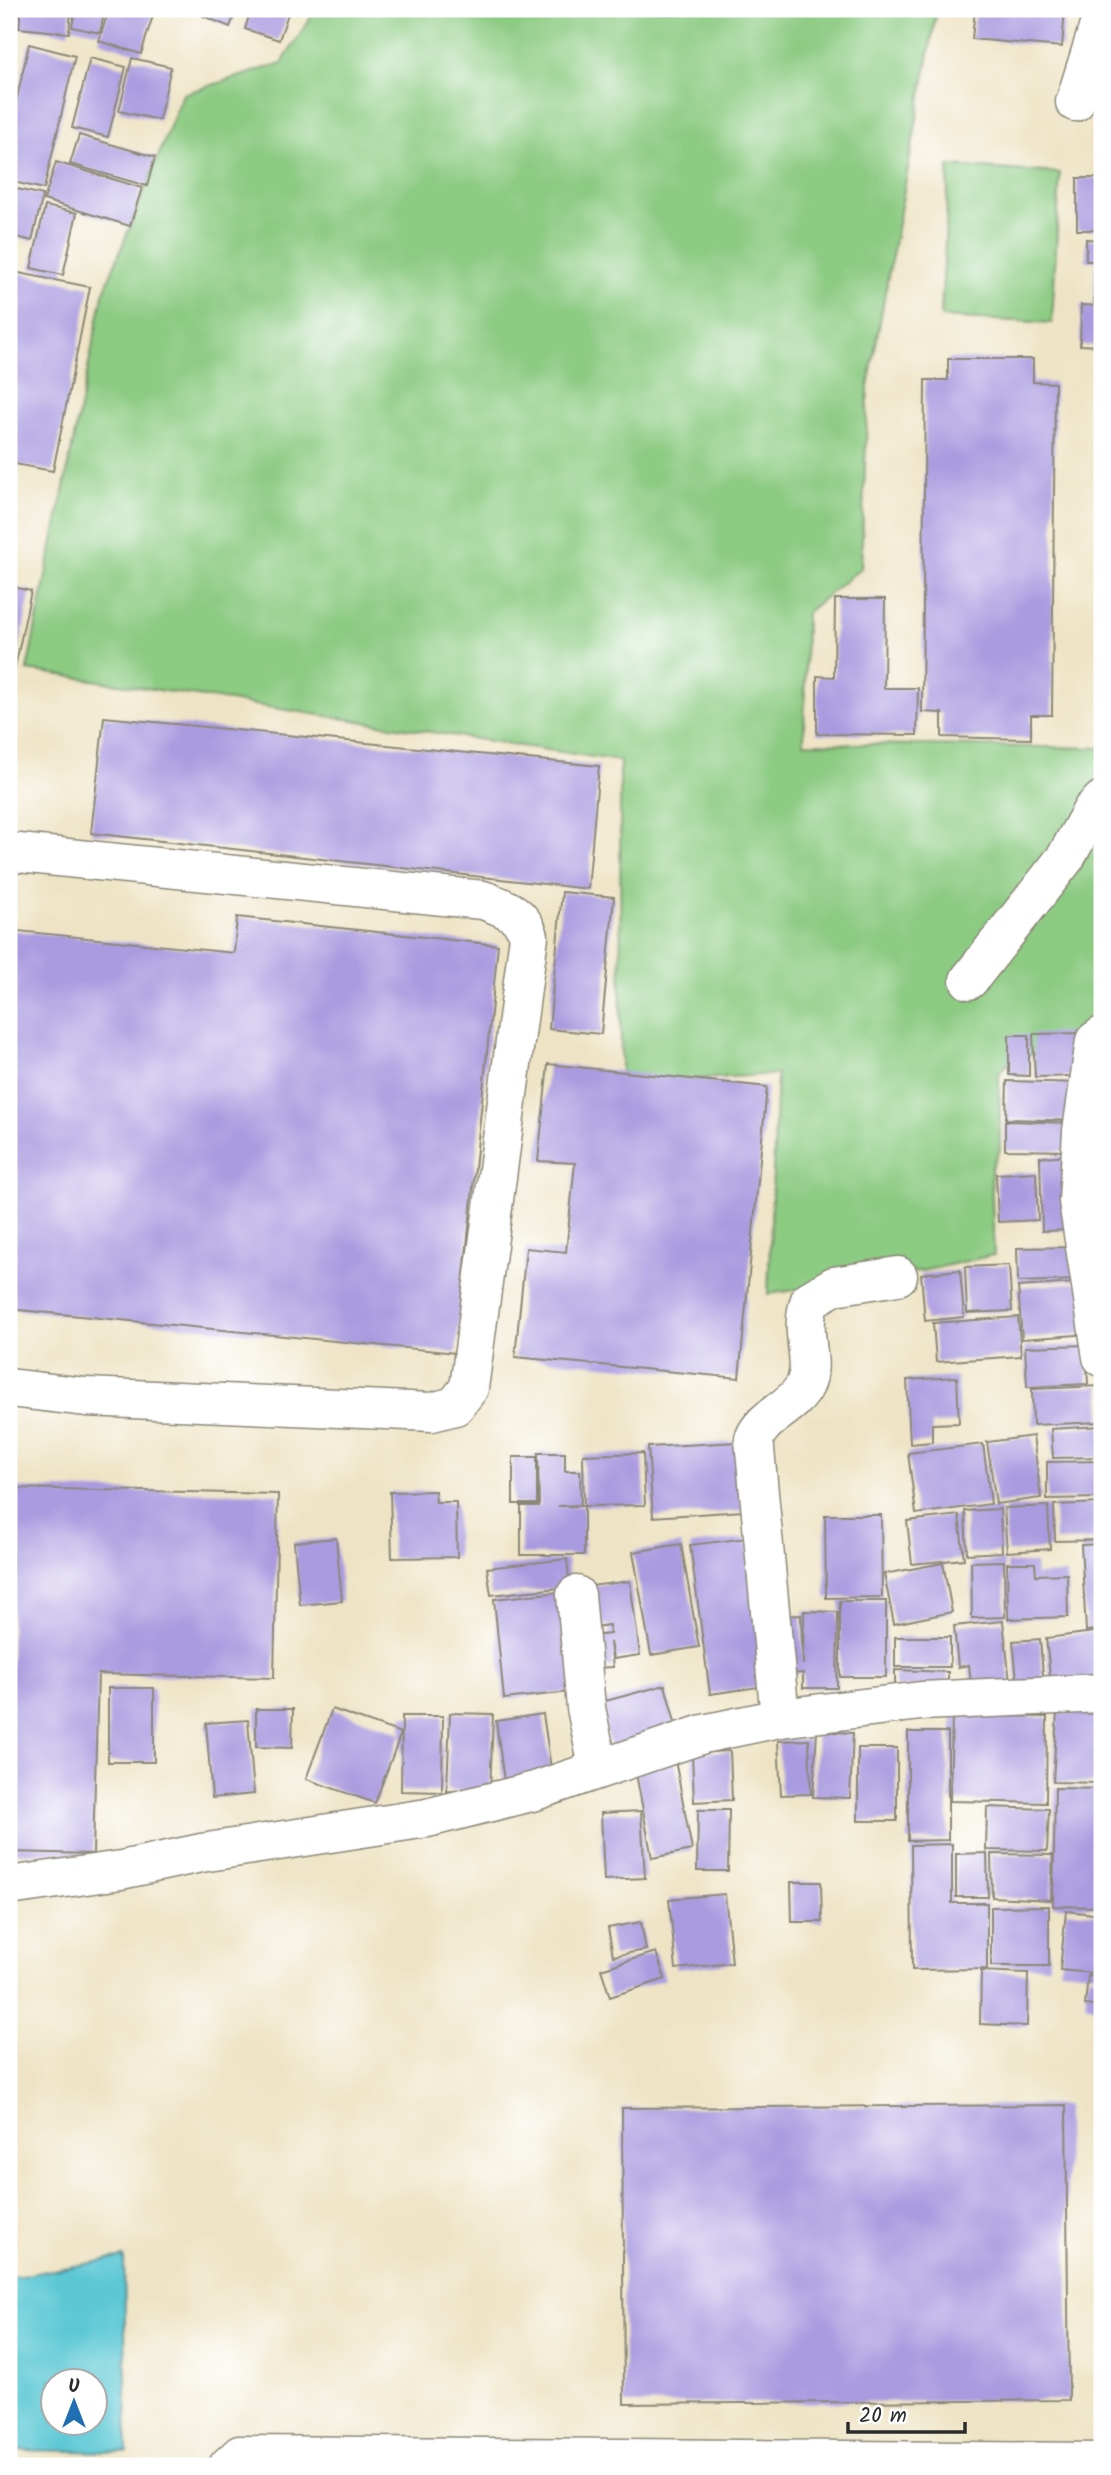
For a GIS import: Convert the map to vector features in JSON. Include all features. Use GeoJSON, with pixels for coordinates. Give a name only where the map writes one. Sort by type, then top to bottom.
{"type":"FeatureCollection","features":[{"type":"Feature","properties":{"kind":"street"},"geometry":{"type":"LineString","coordinates":[[1075,102],[1102,16]]}},
{"type":"Feature","properties":{"kind":"street"},"geometry":{"type":"LineString","coordinates":[[969,980],[1066,857],[1092,810],[1102,800]]}},
{"type":"Feature","properties":{"kind":"street"},"geometry":{"type":"LineString","coordinates":[[9,852],[484,900],[511,911],[525,922],[529,936],[469,1388],[455,1405],[432,1412],[405,1411],[86,1397],[9,1388]]}},
{"type":"Feature","properties":{"kind":"street"},"geometry":{"type":"LineString","coordinates":[[1102,1036],[1095,1041],[1085,1105],[1079,1201],[1102,1357]]}},
{"type":"Feature","properties":{"kind":"street"},"geometry":{"type":"LineString","coordinates":[[780,1718],[754,1439],[758,1429],[800,1395],[806,1382],[809,1371],[804,1325],[810,1300],[834,1286],[898,1276]]}},
{"type":"Feature","properties":{"kind":"street"},"geometry":{"type":"LineString","coordinates":[[576,1595],[586,1708],[598,1767]]}},
{"type":"Feature","properties":{"kind":"street"},"geometry":{"type":"LineString","coordinates":[[9,1886],[121,1870],[201,1853],[427,1818],[535,1791],[598,1767],[703,1734],[780,1718],[921,1701],[1102,1692]]}},
{"type":"Feature","properties":{"kind":"street"},"geometry":{"type":"LineString","coordinates":[[228,2466],[240,2455],[901,2464],[1102,2462]]}},
{"type":"Feature","properties":{"kind":"green space"},"geometry":{"type":"Polygon","coordinates":[[[316,9],[937,9],[868,387],[861,568],[806,613],[804,743],[1102,748],[1102,1047],[1014,1056],[999,1073],[1000,1150],[991,1168],[994,1255],[927,1270],[768,1294],[777,1074],[621,1084],[620,761],[27,670],[103,294],[183,94],[282,63],[316,9]]]}},
{"type":"Feature","properties":{"kind":"green space"},"geometry":{"type":"Polygon","coordinates":[[[949,166],[1060,173],[1052,323],[941,317],[949,166]]]}},
{"type":"Feature","properties":{"kind":"water"},"geometry":{"type":"Polygon","coordinates":[[[124,2257],[127,2452],[9,2450],[9,2278],[124,2257]]]}},
{"type":"Feature","properties":{"kind":"building"},"geometry":{"type":"Polygon","coordinates":[[[21,9],[71,9],[69,33],[19,28],[21,9]]]}},
{"type":"Feature","properties":{"kind":"building"},"geometry":{"type":"Polygon","coordinates":[[[75,9],[105,9],[100,33],[72,27],[75,9]]]}},
{"type":"Feature","properties":{"kind":"building"},"geometry":{"type":"Polygon","coordinates":[[[109,9],[155,9],[141,54],[99,41],[109,9]]]}},
{"type":"Feature","properties":{"kind":"building"},"geometry":{"type":"Polygon","coordinates":[[[207,9],[237,9],[230,27],[203,16],[207,9]]]}},
{"type":"Feature","properties":{"kind":"building"},"geometry":{"type":"Polygon","coordinates":[[[251,9],[271,9],[288,14],[279,40],[245,29],[251,9]]]}},
{"type":"Feature","properties":{"kind":"building"},"geometry":{"type":"Polygon","coordinates":[[[975,9],[1065,9],[1062,47],[972,39],[975,9]]]}},
{"type":"Feature","properties":{"kind":"building"},"geometry":{"type":"Polygon","coordinates":[[[29,44],[75,56],[44,189],[9,181],[9,133],[29,44]]]}},
{"type":"Feature","properties":{"kind":"building"},"geometry":{"type":"Polygon","coordinates":[[[90,58],[126,67],[108,137],[72,128],[90,58]]]}},
{"type":"Feature","properties":{"kind":"building"},"geometry":{"type":"Polygon","coordinates":[[[132,58],[171,67],[159,120],[119,111],[132,58]]]}},
{"type":"Feature","properties":{"kind":"building"},"geometry":{"type":"Polygon","coordinates":[[[79,135],[155,157],[147,186],[70,164],[79,135]]]}},
{"type":"Feature","properties":{"kind":"building"},"geometry":{"type":"Polygon","coordinates":[[[56,162],[142,188],[130,226],[44,200],[56,162]]]}},
{"type":"Feature","properties":{"kind":"building"},"geometry":{"type":"Polygon","coordinates":[[[1077,178],[1102,178],[1102,230],[1077,230],[1077,178]]]}},
{"type":"Feature","properties":{"kind":"building"},"geometry":{"type":"Polygon","coordinates":[[[9,187],[43,195],[32,241],[9,235],[9,187]]]}},
{"type":"Feature","properties":{"kind":"building"},"geometry":{"type":"Polygon","coordinates":[[[45,206],[77,213],[63,275],[31,268],[45,206]]]}},
{"type":"Feature","properties":{"kind":"building"},"geometry":{"type":"Polygon","coordinates":[[[1086,239],[1102,240],[1102,261],[1086,261],[1086,239]]]}},
{"type":"Feature","properties":{"kind":"building"},"geometry":{"type":"Polygon","coordinates":[[[1095,264],[1102,265],[1102,303],[1094,303],[1095,264]]]}},
{"type":"Feature","properties":{"kind":"building"},"geometry":{"type":"Polygon","coordinates":[[[9,271],[90,287],[53,471],[9,463],[9,271]]]}},
{"type":"Feature","properties":{"kind":"building"},"geometry":{"type":"Polygon","coordinates":[[[1081,305],[1102,306],[1102,346],[1080,345],[1081,305]]]}},
{"type":"Feature","properties":{"kind":"building"},"geometry":{"type":"Polygon","coordinates":[[[948,359],[1033,359],[1033,382],[1055,383],[1052,715],[1031,715],[1031,739],[942,737],[942,713],[922,712],[925,380],[948,380],[948,359]]]}},
{"type":"Feature","properties":{"kind":"building"},"geometry":{"type":"Polygon","coordinates":[[[9,586],[31,591],[10,692],[9,692],[9,586]]]}},
{"type":"Feature","properties":{"kind":"building"},"geometry":{"type":"Polygon","coordinates":[[[835,599],[885,599],[884,688],[918,688],[917,735],[817,734],[817,676],[834,677],[835,599]]]}},
{"type":"Feature","properties":{"kind":"building"},"geometry":{"type":"Polygon","coordinates":[[[104,717],[599,766],[588,889],[91,833],[104,717]]]}},
{"type":"Feature","properties":{"kind":"building"},"geometry":{"type":"Polygon","coordinates":[[[562,892],[614,897],[601,1034],[549,1029],[562,892]]]}},
{"type":"Feature","properties":{"kind":"building"},"geometry":{"type":"Polygon","coordinates":[[[237,917],[498,945],[456,1353],[9,1309],[9,930],[234,953],[237,917]]]}},
{"type":"Feature","properties":{"kind":"building"},"geometry":{"type":"Polygon","coordinates":[[[1084,1033],[1085,1076],[1035,1077],[1033,1034],[1084,1033]]]}},
{"type":"Feature","properties":{"kind":"building"},"geometry":{"type":"Polygon","coordinates":[[[1009,1035],[1029,1035],[1029,1076],[1009,1075],[1009,1035]]]}},
{"type":"Feature","properties":{"kind":"building"},"geometry":{"type":"Polygon","coordinates":[[[548,1064],[767,1087],[739,1378],[515,1357],[526,1248],[566,1252],[575,1163],[538,1161],[548,1064]]]}},
{"type":"Feature","properties":{"kind":"building"},"geometry":{"type":"Polygon","coordinates":[[[1007,1081],[1082,1083],[1082,1121],[1006,1119],[1007,1081]]]}},
{"type":"Feature","properties":{"kind":"building"},"geometry":{"type":"Polygon","coordinates":[[[1005,1121],[1071,1123],[1070,1151],[1005,1150],[1005,1121]]]}},
{"type":"Feature","properties":{"kind":"building"},"geometry":{"type":"Polygon","coordinates":[[[1084,1151],[1102,1151],[1102,1194],[1084,1194],[1084,1151]]]}},
{"type":"Feature","properties":{"kind":"building"},"geometry":{"type":"Polygon","coordinates":[[[1073,1155],[1075,1230],[1042,1231],[1040,1157],[1073,1155]]]}},
{"type":"Feature","properties":{"kind":"building"},"geometry":{"type":"Polygon","coordinates":[[[1036,1172],[1038,1220],[998,1222],[996,1174],[1036,1172]]]}},
{"type":"Feature","properties":{"kind":"building"},"geometry":{"type":"Polygon","coordinates":[[[1086,1199],[1102,1199],[1102,1227],[1085,1227],[1086,1199]]]}},
{"type":"Feature","properties":{"kind":"building"},"geometry":{"type":"Polygon","coordinates":[[[1077,1247],[1078,1280],[1018,1282],[1017,1248],[1077,1247]]]}},
{"type":"Feature","properties":{"kind":"building"},"geometry":{"type":"Polygon","coordinates":[[[1009,1265],[1012,1311],[967,1313],[965,1267],[1009,1265]]]}},
{"type":"Feature","properties":{"kind":"building"},"geometry":{"type":"Polygon","coordinates":[[[960,1270],[964,1317],[925,1321],[921,1274],[960,1270]]]}},
{"type":"Feature","properties":{"kind":"building"},"geometry":{"type":"Polygon","coordinates":[[[1088,1282],[1091,1334],[1022,1339],[1018,1287],[1088,1282]]]}},
{"type":"Feature","properties":{"kind":"building"},"geometry":{"type":"Polygon","coordinates":[[[1018,1317],[1021,1356],[936,1362],[933,1323],[1018,1317]]]}},
{"type":"Feature","properties":{"kind":"building"},"geometry":{"type":"Polygon","coordinates":[[[1086,1345],[1088,1384],[1027,1387],[1025,1347],[1086,1345]]]}},
{"type":"Feature","properties":{"kind":"building"},"geometry":{"type":"Polygon","coordinates":[[[957,1377],[959,1423],[932,1424],[932,1442],[910,1444],[907,1380],[957,1377]]]}},
{"type":"Feature","properties":{"kind":"building"},"geometry":{"type":"Polygon","coordinates":[[[1100,1386],[1101,1422],[1033,1425],[1032,1389],[1100,1386]]]}},
{"type":"Feature","properties":{"kind":"building"},"geometry":{"type":"Polygon","coordinates":[[[1102,1426],[1102,1457],[1053,1458],[1051,1429],[1102,1426]]]}},
{"type":"Feature","properties":{"kind":"building"},"geometry":{"type":"Polygon","coordinates":[[[1033,1436],[1041,1498],[996,1504],[987,1442],[1033,1436]]]}},
{"type":"Feature","properties":{"kind":"building"},"geometry":{"type":"Polygon","coordinates":[[[738,1442],[743,1511],[653,1517],[648,1447],[738,1442]]]}},
{"type":"Feature","properties":{"kind":"building"},"geometry":{"type":"Polygon","coordinates":[[[983,1444],[991,1504],[916,1514],[908,1453],[983,1444]]]}},
{"type":"Feature","properties":{"kind":"building"},"geometry":{"type":"Polygon","coordinates":[[[538,1453],[565,1453],[565,1471],[580,1471],[581,1505],[558,1506],[584,1506],[584,1555],[521,1555],[521,1506],[539,1506],[538,1453]]]}},
{"type":"Feature","properties":{"kind":"building"},"geometry":{"type":"Polygon","coordinates":[[[643,1453],[645,1505],[584,1506],[583,1455],[643,1453]]]}},
{"type":"Feature","properties":{"kind":"building"},"geometry":{"type":"Polygon","coordinates":[[[513,1457],[537,1457],[537,1504],[513,1504],[513,1457]]]}},
{"type":"Feature","properties":{"kind":"building"},"geometry":{"type":"Polygon","coordinates":[[[1102,1461],[1102,1498],[1047,1499],[1047,1462],[1102,1461]]]}},
{"type":"Feature","properties":{"kind":"building"},"geometry":{"type":"Polygon","coordinates":[[[13,1488],[278,1494],[274,1678],[98,1674],[93,1854],[9,1852],[13,1488]]]}},
{"type":"Feature","properties":{"kind":"building"},"geometry":{"type":"Polygon","coordinates":[[[435,1491],[436,1502],[456,1502],[457,1557],[392,1558],[390,1492],[435,1491]]]}},
{"type":"Feature","properties":{"kind":"building"},"geometry":{"type":"Polygon","coordinates":[[[1102,1503],[1102,1540],[1055,1541],[1054,1505],[1102,1503]]]}},
{"type":"Feature","properties":{"kind":"building"},"geometry":{"type":"Polygon","coordinates":[[[1048,1506],[1050,1549],[1007,1552],[1004,1508],[1048,1506]]]}},
{"type":"Feature","properties":{"kind":"building"},"geometry":{"type":"Polygon","coordinates":[[[1000,1509],[1002,1552],[967,1554],[965,1511],[1000,1509]]]}},
{"type":"Feature","properties":{"kind":"building"},"geometry":{"type":"Polygon","coordinates":[[[825,1515],[881,1515],[882,1597],[826,1598],[825,1515]]]}},
{"type":"Feature","properties":{"kind":"building"},"geometry":{"type":"Polygon","coordinates":[[[959,1515],[964,1559],[912,1564],[907,1521],[959,1515]]]}},
{"type":"Feature","properties":{"kind":"building"},"geometry":{"type":"Polygon","coordinates":[[[336,1538],[342,1601],[300,1605],[294,1542],[336,1538]]]}},
{"type":"Feature","properties":{"kind":"building"},"geometry":{"type":"Polygon","coordinates":[[[747,1538],[766,1686],[710,1694],[690,1545],[747,1538]]]}},
{"type":"Feature","properties":{"kind":"building"},"geometry":{"type":"Polygon","coordinates":[[[681,1544],[699,1647],[651,1655],[633,1552],[681,1544]]]}},
{"type":"Feature","properties":{"kind":"building"},"geometry":{"type":"Polygon","coordinates":[[[1102,1544],[1102,1630],[1086,1631],[1081,1545],[1102,1544]]]}},
{"type":"Feature","properties":{"kind":"building"},"geometry":{"type":"Polygon","coordinates":[[[567,1559],[570,1587],[491,1595],[487,1568],[567,1559]]]}},
{"type":"Feature","properties":{"kind":"building"},"geometry":{"type":"Polygon","coordinates":[[[1004,1561],[1005,1617],[972,1618],[971,1562],[1004,1561]]]}},
{"type":"Feature","properties":{"kind":"building"},"geometry":{"type":"Polygon","coordinates":[[[943,1563],[952,1612],[894,1624],[884,1574],[943,1563]]]}},
{"type":"Feature","properties":{"kind":"building"},"geometry":{"type":"Polygon","coordinates":[[[1007,1563],[1035,1563],[1036,1575],[1067,1574],[1068,1617],[1008,1619],[1007,1563]]]}},
{"type":"Feature","properties":{"kind":"building"},"geometry":{"type":"Polygon","coordinates":[[[630,1581],[640,1655],[613,1659],[610,1642],[613,1667],[595,1668],[592,1636],[610,1634],[609,1625],[588,1628],[582,1587],[630,1581]]]}},
{"type":"Feature","properties":{"kind":"building"},"geometry":{"type":"Polygon","coordinates":[[[568,1591],[579,1691],[504,1699],[494,1599],[568,1591]]]}},
{"type":"Feature","properties":{"kind":"building"},"geometry":{"type":"Polygon","coordinates":[[[840,1601],[886,1601],[886,1677],[840,1677],[840,1601]]]}},
{"type":"Feature","properties":{"kind":"building"},"geometry":{"type":"Polygon","coordinates":[[[804,1611],[838,1612],[837,1688],[803,1688],[803,1673],[777,1674],[776,1616],[801,1615],[803,1665],[804,1611]]]}},
{"type":"Feature","properties":{"kind":"building"},"geometry":{"type":"Polygon","coordinates":[[[1003,1621],[1011,1690],[972,1694],[969,1665],[958,1667],[954,1626],[1003,1621]]]}},
{"type":"Feature","properties":{"kind":"building"},"geometry":{"type":"Polygon","coordinates":[[[1102,1631],[1102,1679],[1051,1685],[1046,1638],[1102,1631]]]}},
{"type":"Feature","properties":{"kind":"building"},"geometry":{"type":"Polygon","coordinates":[[[895,1637],[950,1637],[950,1667],[895,1667],[895,1637]]]}},
{"type":"Feature","properties":{"kind":"building"},"geometry":{"type":"Polygon","coordinates":[[[1040,1639],[1044,1687],[1018,1689],[1013,1641],[1040,1639]]]}},
{"type":"Feature","properties":{"kind":"building"},"geometry":{"type":"Polygon","coordinates":[[[895,1670],[948,1672],[948,1688],[895,1687],[895,1670]]]}},
{"type":"Feature","properties":{"kind":"building"},"geometry":{"type":"Polygon","coordinates":[[[665,1685],[679,1737],[613,1755],[598,1703],[665,1685]]]}},
{"type":"Feature","properties":{"kind":"building"},"geometry":{"type":"Polygon","coordinates":[[[108,1688],[154,1688],[154,1762],[108,1762],[108,1688]]]}},
{"type":"Feature","properties":{"kind":"building"},"geometry":{"type":"Polygon","coordinates":[[[256,1709],[293,1709],[292,1748],[256,1747],[256,1709]]]}},
{"type":"Feature","properties":{"kind":"building"},"geometry":{"type":"Polygon","coordinates":[[[332,1709],[401,1733],[375,1803],[306,1779],[332,1709]]]}},
{"type":"Feature","properties":{"kind":"building"},"geometry":{"type":"Polygon","coordinates":[[[1057,1712],[1099,1714],[1102,1783],[1053,1782],[1057,1712]]]}},
{"type":"Feature","properties":{"kind":"building"},"geometry":{"type":"Polygon","coordinates":[[[450,1713],[493,1714],[490,1792],[447,1791],[450,1713]]]}},
{"type":"Feature","properties":{"kind":"building"},"geometry":{"type":"Polygon","coordinates":[[[543,1714],[553,1782],[505,1789],[496,1721],[543,1714]]]}},
{"type":"Feature","properties":{"kind":"building"},"geometry":{"type":"Polygon","coordinates":[[[952,1715],[1047,1717],[1046,1803],[950,1801],[952,1715]]]}},
{"type":"Feature","properties":{"kind":"building"},"geometry":{"type":"Polygon","coordinates":[[[402,1716],[443,1716],[442,1792],[401,1791],[402,1716]]]}},
{"type":"Feature","properties":{"kind":"building"},"geometry":{"type":"Polygon","coordinates":[[[248,1720],[254,1794],[212,1798],[206,1723],[248,1720]]]}},
{"type":"Feature","properties":{"kind":"building"},"geometry":{"type":"Polygon","coordinates":[[[817,1731],[853,1733],[850,1798],[813,1797],[817,1731]]]}},
{"type":"Feature","properties":{"kind":"building"},"geometry":{"type":"Polygon","coordinates":[[[908,1732],[948,1732],[948,1840],[908,1841],[908,1732]]]}},
{"type":"Feature","properties":{"kind":"building"},"geometry":{"type":"Polygon","coordinates":[[[809,1740],[811,1794],[781,1795],[778,1741],[809,1740]]]}},
{"type":"Feature","properties":{"kind":"building"},"geometry":{"type":"Polygon","coordinates":[[[858,1748],[897,1748],[897,1821],[858,1821],[858,1748]]]}},
{"type":"Feature","properties":{"kind":"building"},"geometry":{"type":"Polygon","coordinates":[[[730,1751],[732,1800],[694,1802],[692,1753],[730,1751]]]}},
{"type":"Feature","properties":{"kind":"building"},"geometry":{"type":"Polygon","coordinates":[[[675,1760],[692,1850],[652,1858],[635,1768],[675,1760]]]}},
{"type":"Feature","properties":{"kind":"building"},"geometry":{"type":"Polygon","coordinates":[[[1055,1788],[1102,1789],[1100,1907],[1053,1906],[1055,1788]]]}},
{"type":"Feature","properties":{"kind":"building"},"geometry":{"type":"Polygon","coordinates":[[[987,1807],[1049,1809],[1047,1851],[986,1850],[987,1807]]]}},
{"type":"Feature","properties":{"kind":"building"},"geometry":{"type":"Polygon","coordinates":[[[698,1810],[729,1810],[728,1871],[697,1871],[698,1810]]]}},
{"type":"Feature","properties":{"kind":"building"},"geometry":{"type":"Polygon","coordinates":[[[641,1811],[645,1878],[604,1880],[601,1813],[641,1811]]]}},
{"type":"Feature","properties":{"kind":"building"},"geometry":{"type":"Polygon","coordinates":[[[952,1844],[952,1903],[987,1903],[987,1969],[912,1970],[911,1845],[952,1844]]]}},
{"type":"Feature","properties":{"kind":"building"},"geometry":{"type":"Polygon","coordinates":[[[987,1853],[988,1897],[956,1897],[956,1854],[987,1853]]]}},
{"type":"Feature","properties":{"kind":"building"},"geometry":{"type":"Polygon","coordinates":[[[991,1854],[1053,1855],[1051,1900],[992,1897],[991,1854]]]}},
{"type":"Feature","properties":{"kind":"building"},"geometry":{"type":"Polygon","coordinates":[[[791,1882],[821,1882],[822,1922],[792,1922],[791,1882]]]}},
{"type":"Feature","properties":{"kind":"building"},"geometry":{"type":"Polygon","coordinates":[[[725,1894],[732,1963],[676,1969],[669,1899],[725,1894]]]}},
{"type":"Feature","properties":{"kind":"building"},"geometry":{"type":"Polygon","coordinates":[[[1049,1906],[1049,1966],[991,1966],[991,1907],[1049,1906]]]}},
{"type":"Feature","properties":{"kind":"building"},"geometry":{"type":"Polygon","coordinates":[[[1066,1911],[1102,1915],[1102,1974],[1060,1970],[1066,1911]]]}},
{"type":"Feature","properties":{"kind":"building"},"geometry":{"type":"Polygon","coordinates":[[[641,1922],[646,1950],[613,1956],[608,1928],[641,1922]]]}},
{"type":"Feature","properties":{"kind":"building"},"geometry":{"type":"Polygon","coordinates":[[[656,1952],[665,1979],[610,1997],[601,1969],[656,1952]]]}},
{"type":"Feature","properties":{"kind":"building"},"geometry":{"type":"Polygon","coordinates":[[[981,1971],[1028,1973],[1027,2026],[980,2024],[981,1971]]]}},
{"type":"Feature","properties":{"kind":"building"},"geometry":{"type":"Polygon","coordinates":[[[1088,1976],[1102,1977],[1102,2007],[1085,2005],[1088,1976]]]}},
{"type":"Feature","properties":{"kind":"building"},"geometry":{"type":"Polygon","coordinates":[[[1066,2105],[1069,2400],[624,2404],[622,2108],[1066,2105]]]}}]}
